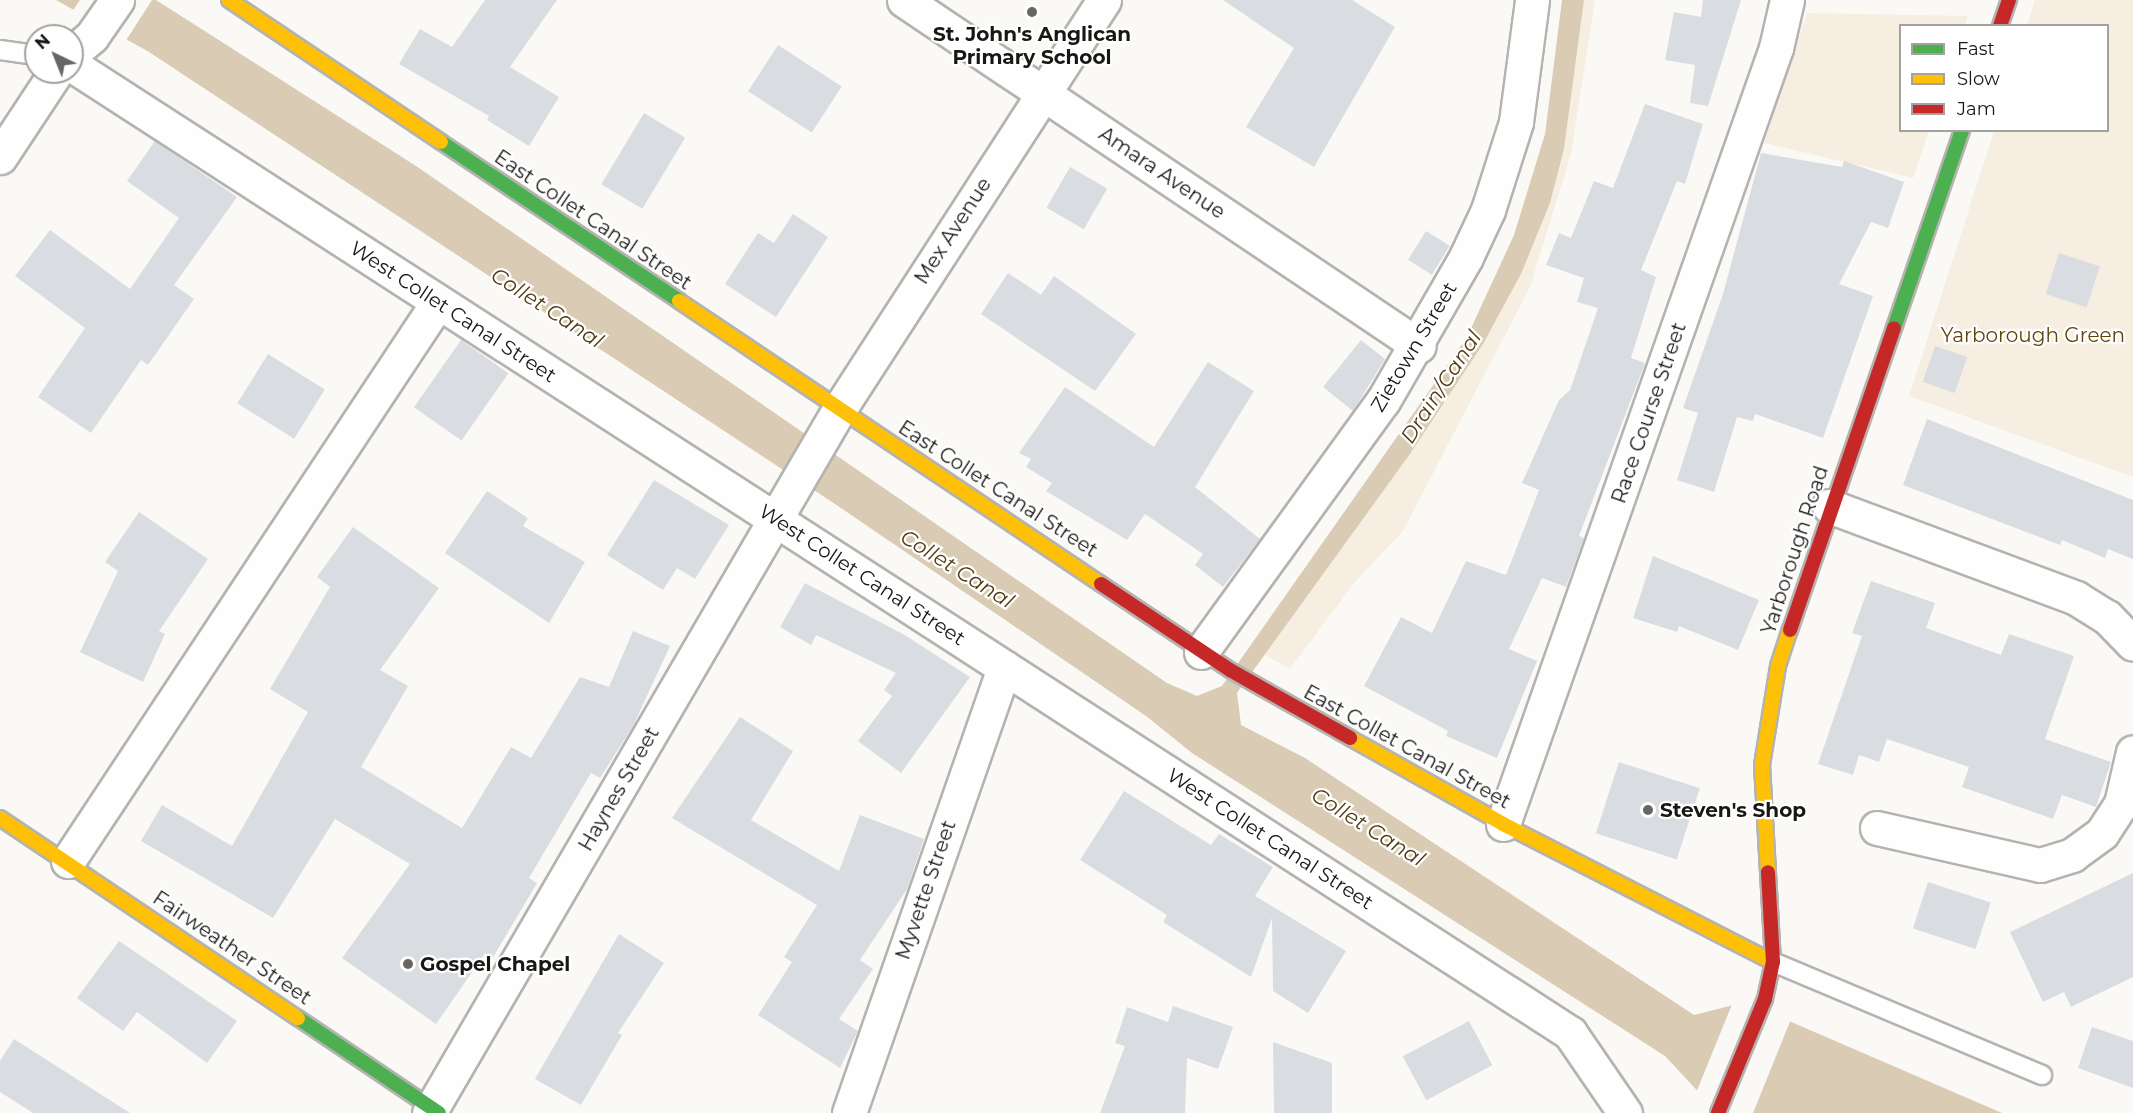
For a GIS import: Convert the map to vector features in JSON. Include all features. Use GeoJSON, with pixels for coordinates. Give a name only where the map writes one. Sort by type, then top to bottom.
{"type":"FeatureCollection","features":[{"type":"Feature","properties":{"kind":"street"},"geometry":{"type":"LineString","coordinates":[[84,41],[117,0]]}},
{"type":"Feature","properties":{"kind":"street","name":"East Collet Canal Street"},"geometry":{"type":"LineString","coordinates":[[229,0],[834,418],[1201,652],[1248,681],[1503,824],[1773,962]]}},
{"type":"Feature","properties":{"kind":"street","name":"Amara Avenue"},"geometry":{"type":"LineString","coordinates":[[904,0],[1419,346]]}},
{"type":"Feature","properties":{"kind":"street","name":"Mex Avenue"},"geometry":{"type":"LineString","coordinates":[[807,464],[834,418],[1042,93],[1104,0]]}},
{"type":"Feature","properties":{"kind":"street","name":"Zietown Street"},"geometry":{"type":"LineString","coordinates":[[1201,652],[1419,346],[1466,257],[1504,165],[1525,74],[1532,0]]}},
{"type":"Feature","properties":{"kind":"street","name":"Race Course Street"},"geometry":{"type":"LineString","coordinates":[[1503,824],[1776,48],[1787,0]]}},
{"type":"Feature","properties":{"kind":"street"},"geometry":{"type":"LineString","coordinates":[[2001,24],[2009,0]]}},
{"type":"Feature","properties":{"kind":"street","name":"West Collet Canal Street"},"geometry":{"type":"LineString","coordinates":[[84,73],[438,302],[782,508],[1004,667],[1570,1033],[1625,1113]]}},
{"type":"Feature","properties":{"kind":"street"},"geometry":{"type":"LineString","coordinates":[[0,157],[48,84]]}},
{"type":"Feature","properties":{"kind":"street","name":"Yarborough Road"},"geometry":{"type":"LineString","coordinates":[[1718,1113],[1765,999],[1773,962],[1763,742],[1778,666],[1829,506],[1961,132]]}},
{"type":"Feature","properties":{"kind":"street"},"geometry":{"type":"LineString","coordinates":[[68,861],[438,302]]}},
{"type":"Feature","properties":{"kind":"street","name":"Haynes Street"},"geometry":{"type":"LineString","coordinates":[[433,1111],[807,464]]}},
{"type":"Feature","properties":{"kind":"street"},"geometry":{"type":"LineString","coordinates":[[1829,506],[2076,598],[2107,617],[2133,644]]}},
{"type":"Feature","properties":{"kind":"street","name":"Myvette Street"},"geometry":{"type":"LineString","coordinates":[[849,1113],[1004,667]]}},
{"type":"Feature","properties":{"kind":"street"},"geometry":{"type":"LineString","coordinates":[[1876,828],[2040,865],[2072,855],[2102,833],[2121,804],[2133,752]]}},
{"type":"Feature","properties":{"kind":"street","name":"Fairweather Street"},"geometry":{"type":"LineString","coordinates":[[0,818],[68,861],[433,1111]]}},
{"type":"Feature","properties":{"kind":"lane"},"geometry":{"type":"LineString","coordinates":[[0,50],[24,53]]}},
{"type":"Feature","properties":{"kind":"lane"},"geometry":{"type":"LineString","coordinates":[[1773,962],[2042,1075]]}},
{"type":"Feature","properties":{"kind":"green space"},"geometry":{"type":"Polygon","coordinates":[[[1584,0],[1595,0],[1571,154],[1530,287],[1403,531],[1355,582],[1290,669],[1265,655],[1410,454],[1483,344],[1521,274],[1550,203],[1564,149],[1584,0]]]}},
{"type":"Feature","properties":{"kind":"green space","name":"Yarborough Green"},"geometry":{"type":"Polygon","coordinates":[[[2035,0],[2133,0],[2133,477],[1909,396],[1994,132],[2109,132],[2109,24],[2027,24],[2035,0]]]}},
{"type":"Feature","properties":{"kind":"green space"},"geometry":{"type":"Polygon","coordinates":[[[1807,13],[1968,16],[1965,24],[1899,24],[1899,132],[1929,132],[1913,178],[1764,143],[1807,13]]]}},
{"type":"Feature","properties":{"kind":"water"},"geometry":{"type":"Polygon","coordinates":[[[56,0],[156,0],[416,166],[1167,683],[1197,696],[1222,686],[1467,337],[1514,235],[1545,134],[1562,0],[1584,0],[1564,149],[1550,203],[1521,274],[1483,344],[1410,454],[1237,693],[1241,725],[1305,758],[1694,1015],[1745,1002],[2002,1113],[1718,1113],[1665,1056],[1192,753],[1146,716],[838,506],[149,52],[56,0]]]}},
{"type":"Feature","properties":{"kind":"pier"},"geometry":{"type":"Polygon","coordinates":[[[80,0],[152,0],[125,42],[72,12],[80,0]]]}},
{"type":"Feature","properties":{"kind":"pier"},"geometry":{"type":"Polygon","coordinates":[[[1745,999],[1791,1019],[1753,1113],[1714,1113],[1696,1093],[1733,1002],[1745,999]]]}},
{"type":"Feature","properties":{"kind":"building"},"geometry":{"type":"Polygon","coordinates":[[[485,0],[557,0],[510,67],[559,97],[529,146],[487,120],[489,116],[399,64],[420,29],[452,47],[485,0]]]}},
{"type":"Feature","properties":{"kind":"building"},"geometry":{"type":"Polygon","coordinates":[[[1223,0],[1352,0],[1395,27],[1314,167],[1246,127],[1294,48],[1223,0]]]}},
{"type":"Feature","properties":{"kind":"building"},"geometry":{"type":"Polygon","coordinates":[[[1703,0],[1741,0],[1708,106],[1690,103],[1695,65],[1665,60],[1674,12],[1701,17],[1703,0]]]}},
{"type":"Feature","properties":{"kind":"building"},"geometry":{"type":"Polygon","coordinates":[[[778,45],[842,86],[812,133],[748,91],[778,45]]]}},
{"type":"Feature","properties":{"kind":"building"},"geometry":{"type":"Polygon","coordinates":[[[1645,104],[1703,124],[1685,184],[1677,181],[1641,270],[1656,277],[1631,358],[1645,363],[1579,536],[1584,538],[1566,587],[1542,578],[1509,649],[1537,661],[1497,758],[1446,736],[1448,731],[1364,686],[1401,617],[1432,633],[1466,561],[1506,575],[1539,490],[1522,483],[1559,400],[1570,390],[1598,308],[1577,302],[1584,278],[1546,265],[1559,233],[1571,238],[1594,181],[1613,188],[1645,104]]]}},
{"type":"Feature","properties":{"kind":"building"},"geometry":{"type":"Polygon","coordinates":[[[644,113],[685,138],[642,209],[601,184],[644,113]]]}},
{"type":"Feature","properties":{"kind":"building"},"geometry":{"type":"Polygon","coordinates":[[[155,141],[237,197],[174,285],[194,299],[148,365],[141,360],[91,433],[38,397],[85,328],[15,276],[50,230],[130,289],[179,218],[127,181],[155,141]]]}},
{"type":"Feature","properties":{"kind":"building"},"geometry":{"type":"Polygon","coordinates":[[[1761,153],[1842,167],[1844,161],[1904,182],[1888,228],[1871,222],[1839,284],[1873,296],[1823,438],[1755,414],[1753,421],[1737,417],[1714,492],[1677,480],[1698,413],[1683,408],[1723,294],[1761,153]]]}},
{"type":"Feature","properties":{"kind":"building"},"geometry":{"type":"Polygon","coordinates":[[[1070,167],[1107,188],[1084,229],[1046,208],[1070,167]]]}},
{"type":"Feature","properties":{"kind":"building"},"geometry":{"type":"Polygon","coordinates":[[[793,214],[828,237],[776,317],[725,284],[758,233],[774,243],[793,214]]]}},
{"type":"Feature","properties":{"kind":"building"},"geometry":{"type":"Polygon","coordinates":[[[1426,231],[1450,246],[1432,275],[1408,260],[1426,231]]]}},
{"type":"Feature","properties":{"kind":"building"},"geometry":{"type":"Polygon","coordinates":[[[2059,253],[2100,266],[2087,307],[2046,294],[2059,253]]]}},
{"type":"Feature","properties":{"kind":"building"},"geometry":{"type":"Polygon","coordinates":[[[1008,273],[1041,295],[1054,276],[1136,334],[1095,391],[981,314],[1008,273]]]}},
{"type":"Feature","properties":{"kind":"building"},"geometry":{"type":"Polygon","coordinates":[[[461,340],[509,373],[461,440],[414,407],[461,340]]]}},
{"type":"Feature","properties":{"kind":"building"},"geometry":{"type":"Polygon","coordinates":[[[1361,340],[1385,359],[1353,411],[1323,387],[1361,340]]]}},
{"type":"Feature","properties":{"kind":"building"},"geometry":{"type":"Polygon","coordinates":[[[1935,346],[1967,357],[1955,393],[1923,382],[1935,346]]]}},
{"type":"Feature","properties":{"kind":"building"},"geometry":{"type":"Polygon","coordinates":[[[268,354],[325,390],[294,439],[237,403],[268,354]]]}},
{"type":"Feature","properties":{"kind":"building"},"geometry":{"type":"Polygon","coordinates":[[[1208,362],[1254,391],[1195,487],[1260,539],[1223,587],[1195,565],[1203,554],[1145,514],[1127,540],[1046,491],[1052,483],[1026,467],[1031,459],[1019,453],[1065,387],[1154,447],[1208,362]]]}},
{"type":"Feature","properties":{"kind":"building"},"geometry":{"type":"Polygon","coordinates":[[[1927,419],[2133,500],[2133,559],[2108,549],[2105,558],[2062,540],[2060,545],[1903,485],[1927,419]]]}},
{"type":"Feature","properties":{"kind":"building"},"geometry":{"type":"Polygon","coordinates":[[[654,480],[729,525],[695,579],[677,568],[663,590],[607,555],[654,480]]]}},
{"type":"Feature","properties":{"kind":"building"},"geometry":{"type":"Polygon","coordinates":[[[487,491],[528,518],[523,526],[585,562],[549,623],[445,553],[487,491]]]}},
{"type":"Feature","properties":{"kind":"building"},"geometry":{"type":"Polygon","coordinates":[[[139,512],[208,559],[159,631],[165,634],[143,682],[80,652],[118,571],[105,562],[139,512]]]}},
{"type":"Feature","properties":{"kind":"building"},"geometry":{"type":"Polygon","coordinates":[[[353,527],[439,588],[380,670],[408,686],[361,767],[462,828],[511,747],[531,758],[580,677],[609,687],[633,631],[670,646],[633,726],[600,778],[591,773],[529,878],[537,883],[492,959],[484,955],[436,1024],[342,958],[410,864],[335,819],[273,918],[141,841],[162,805],[232,846],[308,712],[270,689],[330,587],[317,577],[353,527]]]}},
{"type":"Feature","properties":{"kind":"building"},"geometry":{"type":"Polygon","coordinates":[[[1653,556],[1759,600],[1738,650],[1679,626],[1677,632],[1633,618],[1653,556]]]}},
{"type":"Feature","properties":{"kind":"building"},"geometry":{"type":"Polygon","coordinates":[[[1871,581],[1935,603],[1926,628],[2001,655],[2009,634],[2074,656],[2045,739],[2111,762],[2096,807],[2062,795],[2053,819],[1962,787],[1969,767],[1887,739],[1879,762],[1859,755],[1853,775],[1818,764],[1862,636],[1852,633],[1871,581]]]}},
{"type":"Feature","properties":{"kind":"building"},"geometry":{"type":"Polygon","coordinates":[[[805,583],[903,634],[970,677],[901,773],[858,741],[892,696],[884,690],[896,673],[816,635],[811,645],[780,627],[805,583]]]}},
{"type":"Feature","properties":{"kind":"building"},"geometry":{"type":"Polygon","coordinates":[[[740,717],[793,751],[751,820],[839,871],[860,815],[924,839],[907,889],[860,960],[873,969],[839,1019],[858,1031],[840,1068],[758,1015],[792,962],[784,957],[817,905],[672,818],[740,717]]]}},
{"type":"Feature","properties":{"kind":"building","name":"Steven's Shop"},"geometry":{"type":"Polygon","coordinates":[[[1619,762],[1700,788],[1677,860],[1596,833],[1619,762]]]}},
{"type":"Feature","properties":{"kind":"building"},"geometry":{"type":"Polygon","coordinates":[[[1124,791],[1211,845],[1219,834],[1273,867],[1255,896],[1346,951],[1308,1013],[1273,991],[1272,918],[1251,977],[1163,922],[1167,915],[1080,860],[1124,791]]]}},
{"type":"Feature","properties":{"kind":"building"},"geometry":{"type":"Polygon","coordinates":[[[2133,873],[2133,977],[2071,1007],[2064,992],[2043,1002],[2010,932],[2133,873]]]}},
{"type":"Feature","properties":{"kind":"building"},"geometry":{"type":"Polygon","coordinates":[[[1928,882],[1991,902],[1976,949],[1913,929],[1928,882]]]}},
{"type":"Feature","properties":{"kind":"building"},"geometry":{"type":"Polygon","coordinates":[[[619,934],[664,963],[618,1033],[622,1035],[581,1105],[535,1079],[619,934]]]}},
{"type":"Feature","properties":{"kind":"building"},"geometry":{"type":"Polygon","coordinates":[[[119,941],[237,1021],[207,1063],[137,1012],[123,1031],[77,998],[119,941]]]}},
{"type":"Feature","properties":{"kind":"building"},"geometry":{"type":"Polygon","coordinates":[[[1173,1006],[1233,1027],[1218,1069],[1187,1058],[1185,1113],[1100,1113],[1125,1046],[1115,1043],[1127,1007],[1168,1022],[1173,1006]]]}},
{"type":"Feature","properties":{"kind":"building"},"geometry":{"type":"Polygon","coordinates":[[[1469,1021],[1492,1065],[1426,1100],[1403,1056],[1469,1021]]]}},
{"type":"Feature","properties":{"kind":"building"},"geometry":{"type":"Polygon","coordinates":[[[2092,1027],[2133,1041],[2133,1088],[2078,1068],[2092,1027]]]}},
{"type":"Feature","properties":{"kind":"building"},"geometry":{"type":"Polygon","coordinates":[[[14,1039],[130,1113],[33,1113],[0,1092],[0,1061],[14,1039]]]}},
{"type":"Feature","properties":{"kind":"building"},"geometry":{"type":"Polygon","coordinates":[[[1273,1042],[1332,1063],[1332,1113],[1274,1113],[1273,1042]]]}},
{"type":"Feature","properties":{"kind":"traffic: fast"},"geometry":{"type":"LineString","coordinates":[[1894,328],[1961,132]]}},
{"type":"Feature","properties":{"kind":"traffic: fast"},"geometry":{"type":"LineString","coordinates":[[441,142],[679,301]]}},
{"type":"Feature","properties":{"kind":"traffic: fast"},"geometry":{"type":"LineString","coordinates":[[298,1018],[439,1113]]}},
{"type":"Feature","properties":{"kind":"traffic: slow"},"geometry":{"type":"LineString","coordinates":[[229,0],[441,142]]}},
{"type":"Feature","properties":{"kind":"traffic: slow"},"geometry":{"type":"LineString","coordinates":[[679,301],[1101,584]]}},
{"type":"Feature","properties":{"kind":"traffic: slow"},"geometry":{"type":"LineString","coordinates":[[1768,872],[1762,765],[1778,666],[1790,630]]}},
{"type":"Feature","properties":{"kind":"traffic: slow"},"geometry":{"type":"LineString","coordinates":[[1350,738],[1503,824],[1773,962]]}},
{"type":"Feature","properties":{"kind":"traffic: slow"},"geometry":{"type":"LineString","coordinates":[[0,818],[298,1018]]}},
{"type":"Feature","properties":{"kind":"traffic: jam"},"geometry":{"type":"LineString","coordinates":[[2001,24],[2009,0]]}},
{"type":"Feature","properties":{"kind":"traffic: jam"},"geometry":{"type":"LineString","coordinates":[[1790,630],[1894,328]]}},
{"type":"Feature","properties":{"kind":"traffic: jam"},"geometry":{"type":"LineString","coordinates":[[1101,584],[1230,670],[1350,738]]}},
{"type":"Feature","properties":{"kind":"traffic: jam"},"geometry":{"type":"LineString","coordinates":[[1718,1113],[1765,999],[1773,962],[1768,872]]}},
{"type":"Feature","properties":{"kind":"place","name":"St. John's Anglican Primary School"},"geometry":{"type":"Point","coordinates":[1032,12]}},
{"type":"Feature","properties":{"kind":"place","name":"Steven's Shop"},"geometry":{"type":"Point","coordinates":[1648,810]}},
{"type":"Feature","properties":{"kind":"place","name":"Gospel Chapel"},"geometry":{"type":"Point","coordinates":[408,964]}},
{"type":"Feature","properties":{"kind":"water label","name":"Collet Canal"},"geometry":{"type":"Point","coordinates":[547,308]}},
{"type":"Feature","properties":{"kind":"water label","name":"Drain/Canal"},"geometry":{"type":"Point","coordinates":[1441,387]}},
{"type":"Feature","properties":{"kind":"water label","name":"Collet Canal"},"geometry":{"type":"Point","coordinates":[957,569]}},
{"type":"Feature","properties":{"kind":"water label","name":"Collet Canal"},"geometry":{"type":"Point","coordinates":[1368,827]}}]}
